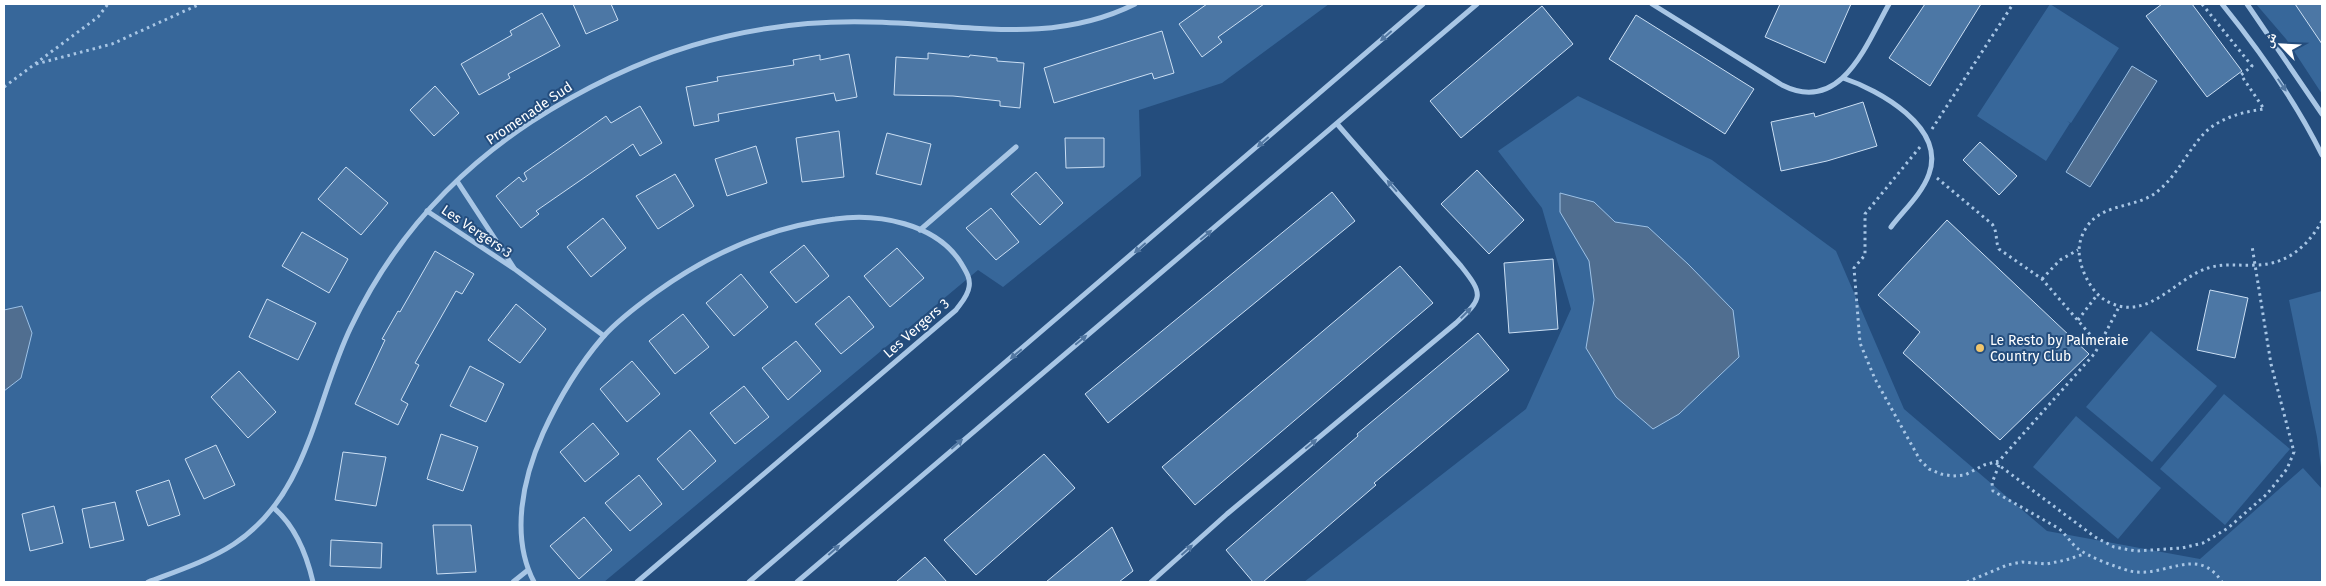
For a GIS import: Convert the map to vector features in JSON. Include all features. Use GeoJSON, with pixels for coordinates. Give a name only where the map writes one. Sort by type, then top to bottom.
{"type":"FeatureCollection","features":[{"type":"Feature","properties":{"kind":"street","name":"Promenade Sud"},"geometry":{"type":"LineString","coordinates":[[148,582],[202,561],[233,545],[263,520],[274,508],[297,472],[341,348],[392,253],[427,211],[457,181],[509,137],[594,84],[627,69],[703,40],[776,28],[868,22],[1036,31],[1067,26],[1102,17],[1135,4]]}},
{"type":"Feature","properties":{"kind":"street"},"geometry":{"type":"LineString","coordinates":[[749,582],[1423,4]]}},
{"type":"Feature","properties":{"kind":"street"},"geometry":{"type":"LineString","coordinates":[[797,582],[984,421],[1338,125],[1477,4]]}},
{"type":"Feature","properties":{"kind":"street"},"geometry":{"type":"LineString","coordinates":[[1652,4],[1792,90],[1810,94],[1843,78],[1858,60],[1889,4]]}},
{"type":"Feature","properties":{"kind":"street"},"geometry":{"type":"LineString","coordinates":[[2222,4],[2249,37],[2303,116],[2322,155]]}},
{"type":"Feature","properties":{"kind":"street"},"geometry":{"type":"LineString","coordinates":[[2247,4],[2322,114]]}},
{"type":"Feature","properties":{"kind":"street"},"geometry":{"type":"LineString","coordinates":[[1843,78],[1863,85],[1882,95],[1915,122],[1927,138],[1931,156],[1930,172],[1926,182],[1891,227]]}},
{"type":"Feature","properties":{"kind":"street"},"geometry":{"type":"LineString","coordinates":[[1151,582],[1227,514],[1443,334],[1471,309],[1476,301],[1478,294],[1476,286],[1461,266],[1338,125]]}},
{"type":"Feature","properties":{"kind":"street"},"geometry":{"type":"LineString","coordinates":[[920,230],[1016,147]]}},
{"type":"Feature","properties":{"kind":"street","name":"Les Vergers 3"},"geometry":{"type":"LineString","coordinates":[[457,181],[516,270]]}},
{"type":"Feature","properties":{"kind":"street","name":"Les Vergers 3"},"geometry":{"type":"LineString","coordinates":[[427,211],[516,270],[604,336]]}},
{"type":"Feature","properties":{"kind":"street","name":"Les Vergers 3"},"geometry":{"type":"LineString","coordinates":[[534,582],[528,570],[522,547],[521,515],[523,495],[537,446],[567,386],[604,336],[642,302],[704,261],[770,233],[836,218],[888,220],[920,230],[944,244],[959,260],[966,271],[969,287],[966,296],[956,310],[637,582]]}},
{"type":"Feature","properties":{"kind":"street"},"geometry":{"type":"LineString","coordinates":[[274,508],[286,521],[298,541],[307,561],[313,582]]}},
{"type":"Feature","properties":{"kind":"street"},"geometry":{"type":"LineString","coordinates":[[513,582],[528,570]]}},
{"type":"Feature","properties":{"kind":"path"},"geometry":{"type":"LineString","coordinates":[[4,87],[98,18],[108,4]]}},
{"type":"Feature","properties":{"kind":"path"},"geometry":{"type":"LineString","coordinates":[[36,64],[112,44],[200,4]]}},
{"type":"Feature","properties":{"kind":"path"},"geometry":{"type":"LineString","coordinates":[[2013,4],[1927,138],[1865,214],[1865,255],[1854,268],[1860,343],[1875,379],[1920,460],[1929,468],[1941,474],[1953,476],[1965,475],[1984,465],[1997,464],[2096,538],[2114,547],[2136,551],[2182,548],[2203,543],[2228,528],[2267,494],[2287,469],[2294,452],[2271,364],[2257,265],[2252,246]]}},
{"type":"Feature","properties":{"kind":"path"},"geometry":{"type":"LineString","coordinates":[[2202,4],[2252,66],[2241,75],[2264,109],[2243,112],[2222,121],[2201,136],[2173,178],[2156,194],[2101,212],[2086,228],[2078,250],[2082,269],[2089,284],[2097,295],[2119,307],[2137,308],[2153,301],[2193,275],[2208,268],[2228,265],[2257,265],[2287,259],[2306,245],[2322,221]]}},
{"type":"Feature","properties":{"kind":"path"},"geometry":{"type":"LineString","coordinates":[[1930,172],[1992,224],[1996,232],[1996,244],[1999,249],[2042,279],[2100,346]]}},
{"type":"Feature","properties":{"kind":"path"},"geometry":{"type":"LineString","coordinates":[[2042,279],[2060,260],[2078,250]]}},
{"type":"Feature","properties":{"kind":"path"},"geometry":{"type":"LineString","coordinates":[[2078,320],[2097,295]]}},
{"type":"Feature","properties":{"kind":"path"},"geometry":{"type":"LineString","coordinates":[[2119,307],[2100,346],[1997,464],[1992,483],[1994,491],[2058,528],[2068,536],[2076,547],[2085,553],[2130,571],[2149,573],[2198,563],[2210,568],[2222,582]]}},
{"type":"Feature","properties":{"kind":"path"},"geometry":{"type":"LineString","coordinates":[[1967,582],[2007,565],[2022,562],[2046,564],[2066,560],[2085,553]]}},
{"type":"Feature","properties":{"kind":"shaded area"},"geometry":{"type":"Polygon","coordinates":[[[4,4],[1329,4],[1222,83],[1139,110],[1141,176],[1003,287],[978,270],[604,582],[4,582],[4,4]]]}},
{"type":"Feature","properties":{"kind":"shaded area"},"geometry":{"type":"Polygon","coordinates":[[[2050,4],[2119,48],[2071,123],[2067,121],[2070,123],[2046,161],[1977,116],[2050,4]]]}},
{"type":"Feature","properties":{"kind":"shaded area"},"geometry":{"type":"Polygon","coordinates":[[[2256,4],[2322,4],[2322,94],[2286,39],[2256,4]]]}},
{"type":"Feature","properties":{"kind":"shaded area"},"geometry":{"type":"Polygon","coordinates":[[[2132,66],[2157,81],[2090,187],[2066,172],[2132,66]]]}},
{"type":"Feature","properties":{"kind":"shaded area"},"geometry":{"type":"Polygon","coordinates":[[[1578,96],[1712,160],[1836,251],[1904,409],[2047,531],[2200,559],[2303,468],[2322,489],[2322,582],[1304,582],[1526,409],[1571,309],[1542,208],[1498,151],[1578,96]]]}},
{"type":"Feature","properties":{"kind":"shaded area"},"geometry":{"type":"Polygon","coordinates":[[[1560,193],[1594,202],[1615,222],[1648,227],[1733,310],[1739,357],[1679,414],[1653,429],[1616,397],[1586,348],[1594,300],[1589,261],[1560,212],[1560,193]]]}},
{"type":"Feature","properties":{"kind":"shaded area"},"geometry":{"type":"Polygon","coordinates":[[[2322,291],[2322,475],[2317,437],[2289,300],[2322,291]]]}},
{"type":"Feature","properties":{"kind":"shaded area"},"geometry":{"type":"Polygon","coordinates":[[[22,306],[32,333],[21,378],[4,391],[4,310],[22,306]]]}},
{"type":"Feature","properties":{"kind":"shaded area"},"geometry":{"type":"Polygon","coordinates":[[[2151,331],[2217,386],[2152,462],[2086,407],[2151,331]]]}},
{"type":"Feature","properties":{"kind":"shaded area"},"geometry":{"type":"Polygon","coordinates":[[[2224,394],[2290,449],[2225,525],[2160,469],[2224,394]]]}},
{"type":"Feature","properties":{"kind":"shaded area"},"geometry":{"type":"Polygon","coordinates":[[[2076,416],[2161,488],[2118,539],[2033,467],[2076,416]]]}},
{"type":"Feature","properties":{"kind":"building"},"geometry":{"type":"Polygon","coordinates":[[[573,4],[611,4],[618,20],[586,34],[573,4]]]}},
{"type":"Feature","properties":{"kind":"building"},"geometry":{"type":"Polygon","coordinates":[[[1207,4],[1264,4],[1218,37],[1222,42],[1202,57],[1179,24],[1207,4]]]}},
{"type":"Feature","properties":{"kind":"building"},"geometry":{"type":"Polygon","coordinates":[[[1780,4],[1851,4],[1825,63],[1765,37],[1780,4]]]}},
{"type":"Feature","properties":{"kind":"building"},"geometry":{"type":"Polygon","coordinates":[[[1925,4],[1981,4],[1930,86],[1889,58],[1925,4]]]}},
{"type":"Feature","properties":{"kind":"building"},"geometry":{"type":"Polygon","coordinates":[[[2162,4],[2192,4],[2242,71],[2207,97],[2146,16],[2162,4]]]}},
{"type":"Feature","properties":{"kind":"building"},"geometry":{"type":"Polygon","coordinates":[[[2295,4],[2322,4],[2322,44],[2295,4]]]}},
{"type":"Feature","properties":{"kind":"building"},"geometry":{"type":"Polygon","coordinates":[[[1542,6],[1573,44],[1461,138],[1430,101],[1542,6]]]}},
{"type":"Feature","properties":{"kind":"building"},"geometry":{"type":"Polygon","coordinates":[[[542,13],[560,46],[508,74],[510,78],[479,95],[461,64],[512,35],[510,31],[542,13]]]}},
{"type":"Feature","properties":{"kind":"building"},"geometry":{"type":"Polygon","coordinates":[[[1636,15],[1754,89],[1725,134],[1609,59],[1636,15]]]}},
{"type":"Feature","properties":{"kind":"building"},"geometry":{"type":"Polygon","coordinates":[[[1162,31],[1174,73],[1154,79],[1152,73],[1054,103],[1044,68],[1162,31]]]}},
{"type":"Feature","properties":{"kind":"building"},"geometry":{"type":"Polygon","coordinates":[[[928,53],[969,57],[970,55],[997,58],[997,61],[1024,63],[1020,108],[1000,106],[1000,101],[953,96],[894,95],[896,57],[928,59],[928,53]]]}},
{"type":"Feature","properties":{"kind":"building"},"geometry":{"type":"Polygon","coordinates":[[[849,54],[857,97],[836,101],[834,93],[718,114],[719,121],[694,126],[686,87],[718,81],[717,77],[794,65],[793,60],[820,55],[820,60],[849,54]]]}},
{"type":"Feature","properties":{"kind":"building"},"geometry":{"type":"Polygon","coordinates":[[[435,86],[459,113],[434,136],[410,110],[435,86]]]}},
{"type":"Feature","properties":{"kind":"building"},"geometry":{"type":"Polygon","coordinates":[[[1863,102],[1877,146],[1827,161],[1781,171],[1771,122],[1814,113],[1815,117],[1863,102]]]}},
{"type":"Feature","properties":{"kind":"building"},"geometry":{"type":"Polygon","coordinates":[[[640,106],[662,143],[640,156],[633,144],[536,211],[539,214],[521,228],[496,196],[519,177],[523,182],[527,179],[524,173],[606,116],[611,123],[640,106]]]}},
{"type":"Feature","properties":{"kind":"building"},"geometry":{"type":"Polygon","coordinates":[[[839,131],[844,177],[802,182],[796,138],[839,131]]]}},
{"type":"Feature","properties":{"kind":"building"},"geometry":{"type":"Polygon","coordinates":[[[887,133],[931,144],[921,185],[876,174],[887,133]]]}},
{"type":"Feature","properties":{"kind":"building"},"geometry":{"type":"Polygon","coordinates":[[[1065,138],[1104,138],[1104,167],[1066,168],[1065,138]]]}},
{"type":"Feature","properties":{"kind":"building"},"geometry":{"type":"Polygon","coordinates":[[[1980,142],[2017,176],[1999,195],[1963,160],[1980,142]]]}},
{"type":"Feature","properties":{"kind":"building"},"geometry":{"type":"Polygon","coordinates":[[[756,146],[767,183],[727,196],[715,159],[756,146]]]}},
{"type":"Feature","properties":{"kind":"building"},"geometry":{"type":"Polygon","coordinates":[[[346,167],[388,203],[361,235],[318,199],[346,167]]]}},
{"type":"Feature","properties":{"kind":"building"},"geometry":{"type":"Polygon","coordinates":[[[1477,170],[1524,220],[1489,254],[1441,204],[1477,170]]]}},
{"type":"Feature","properties":{"kind":"building"},"geometry":{"type":"Polygon","coordinates":[[[1036,172],[1063,203],[1040,225],[1011,194],[1036,172]]]}},
{"type":"Feature","properties":{"kind":"building"},"geometry":{"type":"Polygon","coordinates":[[[675,174],[694,206],[658,229],[636,196],[675,174]]]}},
{"type":"Feature","properties":{"kind":"building"},"geometry":{"type":"Polygon","coordinates":[[[1332,192],[1355,221],[1108,423],[1085,394],[1332,192]]]}},
{"type":"Feature","properties":{"kind":"building"},"geometry":{"type":"Polygon","coordinates":[[[991,208],[1019,242],[996,260],[966,228],[991,208]]]}},
{"type":"Feature","properties":{"kind":"building"},"geometry":{"type":"Polygon","coordinates":[[[603,218],[626,248],[591,277],[567,247],[603,218]]]}},
{"type":"Feature","properties":{"kind":"building"},"geometry":{"type":"Polygon","coordinates":[[[1947,220],[2089,354],[2000,440],[1903,353],[1920,332],[1878,295],[1947,220]]]}},
{"type":"Feature","properties":{"kind":"building"},"geometry":{"type":"Polygon","coordinates":[[[302,232],[348,259],[329,293],[282,266],[302,232]]]}},
{"type":"Feature","properties":{"kind":"building"},"geometry":{"type":"Polygon","coordinates":[[[804,245],[829,276],[796,303],[770,272],[804,245]]]}},
{"type":"Feature","properties":{"kind":"building"},"geometry":{"type":"Polygon","coordinates":[[[897,248],[924,278],[890,307],[864,276],[897,248]]]}},
{"type":"Feature","properties":{"kind":"building"},"geometry":{"type":"Polygon","coordinates":[[[435,251],[474,274],[462,294],[456,291],[415,363],[419,365],[401,400],[408,404],[398,425],[355,404],[385,340],[382,339],[435,251]]]}},
{"type":"Feature","properties":{"kind":"building"},"geometry":{"type":"Polygon","coordinates":[[[1553,259],[1558,329],[1509,333],[1504,263],[1553,259]]]}},
{"type":"Feature","properties":{"kind":"building"},"geometry":{"type":"Polygon","coordinates":[[[1400,266],[1433,303],[1195,505],[1162,467],[1400,266]]]}},
{"type":"Feature","properties":{"kind":"building"},"geometry":{"type":"Polygon","coordinates":[[[741,274],[768,307],[734,336],[706,303],[741,274]]]}},
{"type":"Feature","properties":{"kind":"building"},"geometry":{"type":"Polygon","coordinates":[[[2210,290],[2248,298],[2235,358],[2197,350],[2210,290]]]}},
{"type":"Feature","properties":{"kind":"building"},"geometry":{"type":"Polygon","coordinates":[[[849,296],[874,327],[841,354],[815,324],[849,296]]]}},
{"type":"Feature","properties":{"kind":"building"},"geometry":{"type":"Polygon","coordinates":[[[267,299],[316,323],[298,360],[249,337],[267,299]]]}},
{"type":"Feature","properties":{"kind":"building"},"geometry":{"type":"Polygon","coordinates":[[[516,304],[546,329],[520,363],[488,340],[516,304]]]}},
{"type":"Feature","properties":{"kind":"building"},"geometry":{"type":"Polygon","coordinates":[[[683,314],[709,347],[675,374],[649,341],[683,314]]]}},
{"type":"Feature","properties":{"kind":"building"},"geometry":{"type":"Polygon","coordinates":[[[1478,333],[1509,370],[1374,483],[1376,485],[1263,582],[1253,582],[1226,550],[1358,436],[1357,434],[1478,333]]]}},
{"type":"Feature","properties":{"kind":"building"},"geometry":{"type":"Polygon","coordinates":[[[796,341],[821,371],[788,400],[762,368],[796,341]]]}},
{"type":"Feature","properties":{"kind":"building"},"geometry":{"type":"Polygon","coordinates":[[[632,361],[660,394],[627,422],[600,389],[632,361]]]}},
{"type":"Feature","properties":{"kind":"building"},"geometry":{"type":"Polygon","coordinates":[[[470,366],[504,384],[486,422],[450,406],[470,366]]]}},
{"type":"Feature","properties":{"kind":"building"},"geometry":{"type":"Polygon","coordinates":[[[239,371],[276,412],[248,438],[211,397],[239,371]]]}},
{"type":"Feature","properties":{"kind":"building"},"geometry":{"type":"Polygon","coordinates":[[[744,386],[769,417],[735,444],[710,413],[744,386]]]}},
{"type":"Feature","properties":{"kind":"building"},"geometry":{"type":"Polygon","coordinates":[[[593,423],[619,454],[585,482],[560,452],[593,423]]]}},
{"type":"Feature","properties":{"kind":"building"},"geometry":{"type":"Polygon","coordinates":[[[690,430],[716,461],[683,490],[657,459],[690,430]]]}},
{"type":"Feature","properties":{"kind":"building"},"geometry":{"type":"Polygon","coordinates":[[[441,434],[478,447],[463,491],[427,479],[441,434]]]}},
{"type":"Feature","properties":{"kind":"building"},"geometry":{"type":"Polygon","coordinates":[[[216,445],[235,485],[204,499],[185,459],[216,445]]]}},
{"type":"Feature","properties":{"kind":"building"},"geometry":{"type":"Polygon","coordinates":[[[343,452],[386,457],[376,506],[335,500],[343,452]]]}},
{"type":"Feature","properties":{"kind":"building"},"geometry":{"type":"Polygon","coordinates":[[[1044,454],[1075,488],[976,575],[944,540],[1044,454]]]}},
{"type":"Feature","properties":{"kind":"building"},"geometry":{"type":"Polygon","coordinates":[[[639,475],[662,504],[630,531],[605,503],[639,475]]]}},
{"type":"Feature","properties":{"kind":"building"},"geometry":{"type":"Polygon","coordinates":[[[169,480],[180,515],[148,526],[136,491],[169,480]]]}},
{"type":"Feature","properties":{"kind":"building"},"geometry":{"type":"Polygon","coordinates":[[[115,502],[124,540],[90,548],[82,509],[115,502]]]}},
{"type":"Feature","properties":{"kind":"building"},"geometry":{"type":"Polygon","coordinates":[[[54,506],[63,543],[30,551],[22,514],[54,506]]]}},
{"type":"Feature","properties":{"kind":"building"},"geometry":{"type":"Polygon","coordinates":[[[584,517],[612,550],[579,579],[550,546],[584,517]]]}},
{"type":"Feature","properties":{"kind":"building"},"geometry":{"type":"Polygon","coordinates":[[[433,525],[471,525],[476,572],[437,574],[433,525]]]}},
{"type":"Feature","properties":{"kind":"building"},"geometry":{"type":"Polygon","coordinates":[[[1112,527],[1133,571],[1119,582],[1046,582],[1112,527]]]}},
{"type":"Feature","properties":{"kind":"building"},"geometry":{"type":"Polygon","coordinates":[[[331,540],[382,543],[381,568],[330,566],[331,540]]]}},
{"type":"Feature","properties":{"kind":"building"},"geometry":{"type":"Polygon","coordinates":[[[925,557],[947,582],[896,582],[925,557]]]}},
{"type":"Feature","properties":{"kind":"place","name":"Le Resto by Palmeraie Country Club"},"geometry":{"type":"Point","coordinates":[1980,348]}}]}
